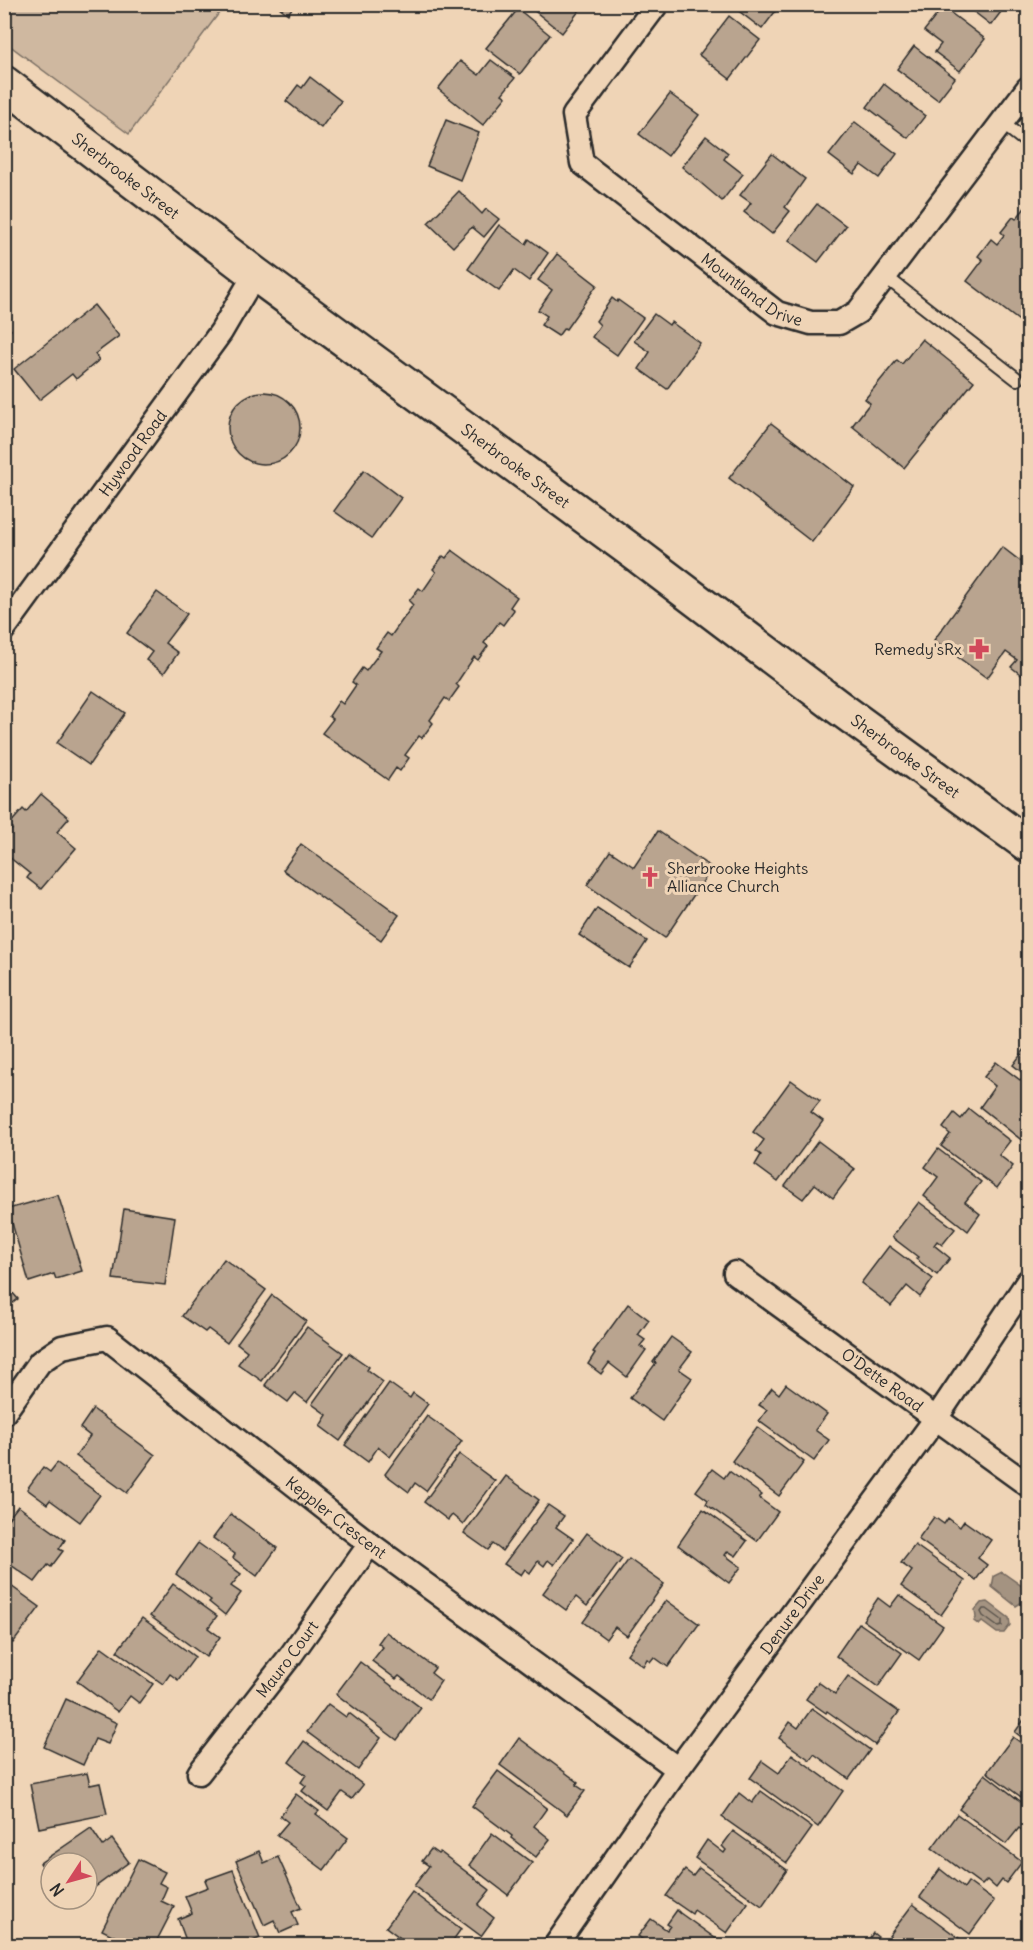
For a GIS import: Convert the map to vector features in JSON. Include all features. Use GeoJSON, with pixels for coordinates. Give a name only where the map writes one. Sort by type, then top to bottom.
{"type":"FeatureCollection","features":[{"type":"Feature","properties":{"kind":"main road","name":"Sherbrooke Street"},"geometry":{"type":"LineString","coordinates":[[4,83],[255,274],[638,555],[838,707],[1029,845]]}},
{"type":"Feature","properties":{"kind":"street","name":"Mountland Drive"},"geometry":{"type":"LineString","coordinates":[[657,4],[574,115],[582,163],[777,313],[811,323],[838,323],[858,312],[1029,88]]}},
{"type":"Feature","properties":{"kind":"street","name":"Hywood Road"},"geometry":{"type":"LineString","coordinates":[[4,629],[221,332],[255,274]]}},
{"type":"Feature","properties":{"kind":"street","name":"O'Dette Road"},"geometry":{"type":"LineString","coordinates":[[735,1273],[938,1417],[1029,1485]]}},
{"type":"Feature","properties":{"kind":"street","name":"Denure Drive"},"geometry":{"type":"LineString","coordinates":[[555,1946],[678,1769],[938,1417],[1029,1281]]}},
{"type":"Feature","properties":{"kind":"street","name":"Keppler Crescent"},"geometry":{"type":"LineString","coordinates":[[4,1413],[40,1362],[62,1347],[107,1338],[370,1544],[678,1769]]}},
{"type":"Feature","properties":{"kind":"street","name":"Mauro Court"},"geometry":{"type":"LineString","coordinates":[[199,1773],[291,1654],[370,1544]]}},
{"type":"Feature","properties":{"kind":"lane"},"geometry":{"type":"LineString","coordinates":[[1002,123],[1029,143]]}},
{"type":"Feature","properties":{"kind":"lane"},"geometry":{"type":"LineString","coordinates":[[886,277],[1017,379]]}},
{"type":"Feature","properties":{"kind":"shaded area"},"geometry":{"type":"Polygon","coordinates":[[[5,4],[225,5],[129,134],[5,42],[5,4]]]}},
{"type":"Feature","properties":{"kind":"water"},"geometry":{"type":"Polygon","coordinates":[[[1002,1572],[1026,1589],[1027,1599],[1016,1606],[992,1587],[994,1576],[1002,1572]]]}},
{"type":"Feature","properties":{"kind":"water"},"geometry":{"type":"Polygon","coordinates":[[[988,1602],[1009,1618],[1010,1625],[1004,1633],[997,1633],[982,1622],[979,1625],[974,1621],[975,1610],[981,1603],[988,1602]]]}},
{"type":"Feature","properties":{"kind":"building"},"geometry":{"type":"Polygon","coordinates":[[[275,4],[295,4],[288,14],[275,4]]]}},
{"type":"Feature","properties":{"kind":"building"},"geometry":{"type":"Polygon","coordinates":[[[526,4],[582,4],[583,6],[562,33],[526,4]]]}},
{"type":"Feature","properties":{"kind":"building"},"geometry":{"type":"Polygon","coordinates":[[[738,4],[781,4],[762,29],[735,8],[738,4]]]}},
{"type":"Feature","properties":{"kind":"building"},"geometry":{"type":"Polygon","coordinates":[[[964,4],[1007,4],[991,25],[964,4]]]}},
{"type":"Feature","properties":{"kind":"building"},"geometry":{"type":"Polygon","coordinates":[[[943,7],[985,39],[960,71],[935,52],[941,44],[924,31],[943,7]]]}},
{"type":"Feature","properties":{"kind":"building"},"geometry":{"type":"Polygon","coordinates":[[[518,9],[550,35],[520,74],[486,48],[518,9]]]}},
{"type":"Feature","properties":{"kind":"building"},"geometry":{"type":"Polygon","coordinates":[[[729,16],[760,40],[730,79],[699,55],[729,16]]]}},
{"type":"Feature","properties":{"kind":"building"},"geometry":{"type":"Polygon","coordinates":[[[914,46],[955,78],[938,100],[897,69],[914,46]]]}},
{"type":"Feature","properties":{"kind":"building"},"geometry":{"type":"Polygon","coordinates":[[[491,60],[515,78],[502,94],[506,97],[483,125],[438,89],[460,61],[479,75],[491,60]]]}},
{"type":"Feature","properties":{"kind":"building"},"geometry":{"type":"Polygon","coordinates":[[[310,77],[341,101],[321,128],[286,101],[298,85],[302,88],[310,77]]]}},
{"type":"Feature","properties":{"kind":"building"},"geometry":{"type":"Polygon","coordinates":[[[884,84],[925,116],[908,138],[867,107],[884,84]]]}},
{"type":"Feature","properties":{"kind":"building"},"geometry":{"type":"Polygon","coordinates":[[[670,94],[699,115],[668,156],[639,134],[670,94]]]}},
{"type":"Feature","properties":{"kind":"building"},"geometry":{"type":"Polygon","coordinates":[[[446,120],[479,133],[460,180],[427,166],[446,120]]]}},
{"type":"Feature","properties":{"kind":"building"},"geometry":{"type":"Polygon","coordinates":[[[855,122],[897,154],[879,178],[861,165],[854,174],[829,155],[855,122]]]}},
{"type":"Feature","properties":{"kind":"building"},"geometry":{"type":"Polygon","coordinates":[[[706,136],[728,153],[724,159],[743,174],[722,201],[682,167],[706,136]]]}},
{"type":"Feature","properties":{"kind":"building"},"geometry":{"type":"Polygon","coordinates":[[[772,154],[805,179],[785,207],[790,211],[772,234],[744,212],[751,203],[740,195],[772,154]]]}},
{"type":"Feature","properties":{"kind":"building"},"geometry":{"type":"Polygon","coordinates":[[[459,191],[482,214],[486,209],[499,219],[484,237],[472,227],[453,247],[428,223],[459,191]]]}},
{"type":"Feature","properties":{"kind":"building"},"geometry":{"type":"Polygon","coordinates":[[[817,204],[846,226],[818,262],[789,240],[817,204]]]}},
{"type":"Feature","properties":{"kind":"building"},"geometry":{"type":"Polygon","coordinates":[[[1028,204],[1028,315],[1022,323],[967,281],[983,260],[978,256],[991,239],[997,244],[1004,235],[1001,232],[1028,204]]]}},
{"type":"Feature","properties":{"kind":"building"},"geometry":{"type":"Polygon","coordinates":[[[499,225],[526,244],[529,239],[548,253],[529,281],[514,270],[499,291],[468,269],[499,225]]]}},
{"type":"Feature","properties":{"kind":"building"},"geometry":{"type":"Polygon","coordinates":[[[557,254],[597,285],[566,329],[564,328],[558,336],[541,325],[547,316],[538,310],[552,290],[538,280],[557,254]]]}},
{"type":"Feature","properties":{"kind":"building"},"geometry":{"type":"Polygon","coordinates":[[[612,298],[643,318],[617,355],[592,337],[600,325],[596,321],[612,298]]]}},
{"type":"Feature","properties":{"kind":"building"},"geometry":{"type":"Polygon","coordinates":[[[94,305],[119,336],[95,354],[99,360],[76,379],[72,374],[39,400],[14,369],[94,305]]]}},
{"type":"Feature","properties":{"kind":"building"},"geometry":{"type":"Polygon","coordinates":[[[654,314],[669,325],[671,322],[700,343],[667,389],[639,369],[650,352],[634,341],[654,314]]]}},
{"type":"Feature","properties":{"kind":"building"},"geometry":{"type":"Polygon","coordinates":[[[4,325],[11,330],[4,338],[4,325]]]}},
{"type":"Feature","properties":{"kind":"building"},"geometry":{"type":"Polygon","coordinates":[[[922,339],[974,381],[904,468],[852,426],[870,403],[865,399],[897,360],[902,364],[922,339]]]}},
{"type":"Feature","properties":{"kind":"building"},"geometry":{"type":"Polygon","coordinates":[[[271,392],[290,402],[298,414],[300,428],[298,442],[290,454],[278,462],[257,464],[238,454],[230,442],[228,421],[238,402],[250,394],[271,392]]]}},
{"type":"Feature","properties":{"kind":"building"},"geometry":{"type":"Polygon","coordinates":[[[771,423],[854,487],[812,542],[729,478],[771,423]]]}},
{"type":"Feature","properties":{"kind":"building"},"geometry":{"type":"Polygon","coordinates":[[[364,470],[401,498],[372,538],[334,511],[364,470]]]}},
{"type":"Feature","properties":{"kind":"building"},"geometry":{"type":"Polygon","coordinates":[[[1002,547],[1028,567],[1028,680],[1011,667],[1017,660],[1006,652],[987,678],[934,640],[1002,547]]]}},
{"type":"Feature","properties":{"kind":"building"},"geometry":{"type":"Polygon","coordinates":[[[452,550],[517,597],[510,607],[514,610],[503,625],[499,622],[484,643],[488,646],[478,660],[474,657],[456,684],[459,687],[449,701],[445,698],[430,720],[433,723],[422,738],[419,736],[405,755],[409,758],[400,771],[396,768],[388,780],[322,733],[333,719],[329,716],[339,701],[343,704],[356,685],[352,682],[362,668],[366,671],[381,651],[376,648],[387,633],[391,636],[413,605],[409,601],[419,588],[423,591],[436,572],[433,569],[443,556],[446,558],[452,550]]]}},
{"type":"Feature","properties":{"kind":"building"},"geometry":{"type":"Polygon","coordinates":[[[157,592],[187,614],[165,643],[178,653],[164,673],[146,660],[152,652],[127,633],[157,592]]]}},
{"type":"Feature","properties":{"kind":"building"},"geometry":{"type":"Polygon","coordinates":[[[93,691],[125,713],[89,765],[57,743],[93,691]]]}},
{"type":"Feature","properties":{"kind":"building"},"geometry":{"type":"Polygon","coordinates":[[[41,794],[69,818],[57,832],[76,848],[41,889],[27,878],[30,874],[4,853],[4,838],[13,828],[9,825],[23,809],[26,812],[41,794]]]}},
{"type":"Feature","properties":{"kind":"building","name":"Sherbrooke Heights Alliance Church"},"geometry":{"type":"Polygon","coordinates":[[[658,831],[712,868],[665,938],[587,885],[610,851],[634,867],[658,831]]]}},
{"type":"Feature","properties":{"kind":"building"},"geometry":{"type":"Polygon","coordinates":[[[301,844],[399,915],[381,940],[283,870],[301,844]]]}},
{"type":"Feature","properties":{"kind":"building"},"geometry":{"type":"Polygon","coordinates":[[[597,908],[647,941],[629,968],[579,935],[597,908]]]}},
{"type":"Feature","properties":{"kind":"building"},"geometry":{"type":"Polygon","coordinates":[[[1028,1045],[1028,1077],[1013,1065],[1028,1045]]]}},
{"type":"Feature","properties":{"kind":"building"},"geometry":{"type":"Polygon","coordinates":[[[996,1062],[1028,1086],[1028,1105],[1021,1114],[1028,1120],[1028,1135],[1024,1142],[980,1107],[995,1086],[984,1077],[996,1062]]]}},
{"type":"Feature","properties":{"kind":"building"},"geometry":{"type":"Polygon","coordinates":[[[791,1080],[820,1101],[811,1112],[823,1121],[778,1182],[755,1165],[761,1155],[756,1151],[764,1140],[753,1132],[791,1080]]]}},
{"type":"Feature","properties":{"kind":"building"},"geometry":{"type":"Polygon","coordinates":[[[969,1109],[1010,1141],[999,1155],[1013,1166],[997,1188],[941,1146],[950,1134],[943,1128],[954,1113],[961,1119],[969,1109]]]}},
{"type":"Feature","properties":{"kind":"building"},"geometry":{"type":"Polygon","coordinates":[[[818,1141],[855,1169],[833,1198],[815,1184],[803,1199],[785,1186],[818,1141]]]}},
{"type":"Feature","properties":{"kind":"building"},"geometry":{"type":"Polygon","coordinates":[[[938,1149],[981,1182],[965,1202],[980,1214],[968,1231],[924,1196],[938,1177],[925,1167],[938,1149]]]}},
{"type":"Feature","properties":{"kind":"building"},"geometry":{"type":"Polygon","coordinates":[[[58,1195],[82,1271],[56,1279],[54,1274],[29,1282],[8,1209],[58,1195]]]}},
{"type":"Feature","properties":{"kind":"building"},"geometry":{"type":"Polygon","coordinates":[[[919,1202],[955,1229],[942,1245],[937,1241],[934,1245],[950,1258],[937,1275],[892,1237],[919,1202]]]}},
{"type":"Feature","properties":{"kind":"building"},"geometry":{"type":"Polygon","coordinates":[[[124,1209],[175,1217],[165,1285],[113,1279],[124,1209]]]}},
{"type":"Feature","properties":{"kind":"building"},"geometry":{"type":"Polygon","coordinates":[[[889,1246],[933,1279],[920,1297],[907,1286],[891,1306],[861,1283],[889,1246]]]}},
{"type":"Feature","properties":{"kind":"building"},"geometry":{"type":"Polygon","coordinates":[[[224,1259],[266,1290],[227,1343],[208,1329],[205,1332],[182,1316],[224,1259]]]}},
{"type":"Feature","properties":{"kind":"building"},"geometry":{"type":"Polygon","coordinates":[[[4,1283],[18,1299],[4,1310],[4,1283]]]}},
{"type":"Feature","properties":{"kind":"building"},"geometry":{"type":"Polygon","coordinates":[[[272,1295],[306,1321],[262,1381],[238,1364],[247,1351],[237,1343],[272,1295]]]}},
{"type":"Feature","properties":{"kind":"building"},"geometry":{"type":"Polygon","coordinates":[[[628,1304],[649,1320],[638,1335],[645,1340],[640,1346],[646,1350],[627,1377],[609,1363],[601,1374],[588,1364],[595,1353],[593,1352],[628,1304]]]}},
{"type":"Feature","properties":{"kind":"building"},"geometry":{"type":"Polygon","coordinates":[[[307,1327],[343,1353],[307,1402],[295,1393],[288,1402],[265,1385],[307,1327]]]}},
{"type":"Feature","properties":{"kind":"building"},"geometry":{"type":"Polygon","coordinates":[[[671,1337],[692,1352],[679,1369],[692,1378],[662,1421],[630,1398],[656,1363],[653,1362],[671,1337]]]}},
{"type":"Feature","properties":{"kind":"building"},"geometry":{"type":"Polygon","coordinates":[[[349,1353],[369,1367],[367,1370],[383,1382],[340,1441],[320,1426],[327,1415],[312,1404],[349,1353]]]}},
{"type":"Feature","properties":{"kind":"building"},"geometry":{"type":"Polygon","coordinates":[[[389,1383],[410,1398],[413,1393],[428,1404],[390,1457],[378,1447],[368,1462],[345,1445],[389,1383]]]}},
{"type":"Feature","properties":{"kind":"building"},"geometry":{"type":"Polygon","coordinates":[[[786,1384],[827,1414],[815,1430],[829,1440],[814,1461],[759,1421],[767,1410],[759,1405],[772,1388],[779,1394],[786,1384]]]}},
{"type":"Feature","properties":{"kind":"building"},"geometry":{"type":"Polygon","coordinates":[[[93,1409],[155,1455],[127,1493],[76,1456],[90,1436],[80,1428],[93,1409]]]}},
{"type":"Feature","properties":{"kind":"building"},"geometry":{"type":"Polygon","coordinates":[[[427,1416],[462,1441],[426,1491],[415,1483],[409,1492],[385,1474],[427,1416]]]}},
{"type":"Feature","properties":{"kind":"building"},"geometry":{"type":"Polygon","coordinates":[[[757,1427],[804,1462],[779,1496],[732,1461],[757,1427]]]}},
{"type":"Feature","properties":{"kind":"building"},"geometry":{"type":"Polygon","coordinates":[[[459,1454],[495,1481],[463,1524],[452,1515],[448,1520],[424,1502],[459,1454]]]}},
{"type":"Feature","properties":{"kind":"building"},"geometry":{"type":"Polygon","coordinates":[[[57,1463],[100,1495],[80,1522],[50,1500],[47,1504],[27,1489],[43,1467],[50,1472],[57,1463]]]}},
{"type":"Feature","properties":{"kind":"building"},"geometry":{"type":"Polygon","coordinates":[[[712,1469],[724,1478],[729,1471],[762,1495],[759,1498],[778,1512],[757,1541],[706,1504],[708,1500],[696,1491],[712,1469]]]}},
{"type":"Feature","properties":{"kind":"building"},"geometry":{"type":"Polygon","coordinates":[[[506,1476],[539,1500],[502,1551],[493,1544],[488,1550],[464,1533],[506,1476]]]}},
{"type":"Feature","properties":{"kind":"building"},"geometry":{"type":"Polygon","coordinates":[[[548,1505],[564,1516],[556,1527],[573,1539],[554,1565],[548,1560],[544,1566],[538,1561],[530,1573],[525,1569],[521,1575],[504,1564],[548,1505]]]}},
{"type":"Feature","properties":{"kind":"building"},"geometry":{"type":"Polygon","coordinates":[[[18,1506],[65,1540],[59,1549],[63,1551],[51,1567],[48,1565],[35,1582],[4,1560],[4,1524],[18,1506]]]}},
{"type":"Feature","properties":{"kind":"building"},"geometry":{"type":"Polygon","coordinates":[[[703,1509],[747,1541],[736,1556],[728,1551],[725,1555],[741,1567],[729,1583],[678,1545],[703,1509]]]}},
{"type":"Feature","properties":{"kind":"building"},"geometry":{"type":"Polygon","coordinates":[[[231,1514],[277,1548],[257,1576],[233,1558],[235,1554],[213,1538],[231,1514]]]}},
{"type":"Feature","properties":{"kind":"building"},"geometry":{"type":"Polygon","coordinates":[[[934,1517],[944,1524],[948,1518],[960,1527],[964,1521],[991,1540],[978,1558],[987,1565],[976,1580],[918,1539],[934,1517]]]}},
{"type":"Feature","properties":{"kind":"building"},"geometry":{"type":"Polygon","coordinates":[[[587,1533],[622,1559],[587,1606],[576,1597],[566,1610],[543,1593],[587,1533]]]}},
{"type":"Feature","properties":{"kind":"building"},"geometry":{"type":"Polygon","coordinates":[[[198,1543],[241,1574],[231,1586],[241,1593],[225,1615],[209,1602],[211,1600],[176,1574],[198,1543]]]}},
{"type":"Feature","properties":{"kind":"building"},"geometry":{"type":"Polygon","coordinates":[[[915,1545],[965,1581],[941,1615],[901,1586],[912,1571],[901,1563],[915,1545]]]}},
{"type":"Feature","properties":{"kind":"building"},"geometry":{"type":"Polygon","coordinates":[[[629,1559],[664,1584],[627,1636],[615,1627],[606,1639],[583,1622],[629,1559]]]}},
{"type":"Feature","properties":{"kind":"building"},"geometry":{"type":"Polygon","coordinates":[[[4,1581],[40,1607],[13,1643],[4,1637],[4,1581]]]}},
{"type":"Feature","properties":{"kind":"building"},"geometry":{"type":"Polygon","coordinates":[[[173,1584],[217,1616],[208,1628],[220,1637],[206,1657],[150,1616],[173,1584]]]}},
{"type":"Feature","properties":{"kind":"building"},"geometry":{"type":"Polygon","coordinates":[[[899,1595],[943,1626],[919,1660],[863,1620],[878,1598],[890,1607],[899,1595]]]}},
{"type":"Feature","properties":{"kind":"building"},"geometry":{"type":"Polygon","coordinates":[[[666,1600],[699,1624],[668,1667],[654,1657],[650,1662],[647,1659],[643,1666],[627,1654],[666,1600]]]}},
{"type":"Feature","properties":{"kind":"building"},"geometry":{"type":"Polygon","coordinates":[[[142,1618],[195,1657],[178,1680],[170,1674],[163,1684],[117,1651],[142,1618]]]}},
{"type":"Feature","properties":{"kind":"building"},"geometry":{"type":"Polygon","coordinates":[[[859,1623],[902,1653],[878,1687],[836,1656],[859,1623]]]}},
{"type":"Feature","properties":{"kind":"building"},"geometry":{"type":"Polygon","coordinates":[[[386,1632],[435,1668],[431,1673],[441,1681],[429,1699],[399,1676],[396,1679],[372,1661],[383,1647],[378,1643],[386,1632]]]}},
{"type":"Feature","properties":{"kind":"building"},"geometry":{"type":"Polygon","coordinates":[[[102,1647],[153,1684],[139,1703],[130,1696],[118,1712],[77,1681],[102,1647]]]}},
{"type":"Feature","properties":{"kind":"building"},"geometry":{"type":"Polygon","coordinates":[[[360,1662],[421,1708],[397,1740],[336,1694],[360,1662]]]}},
{"type":"Feature","properties":{"kind":"building"},"geometry":{"type":"Polygon","coordinates":[[[848,1676],[899,1712],[875,1745],[806,1699],[818,1682],[835,1694],[848,1676]]]}},
{"type":"Feature","properties":{"kind":"building"},"geometry":{"type":"Polygon","coordinates":[[[66,1699],[117,1723],[108,1744],[95,1739],[83,1765],[44,1747],[66,1699]]]}},
{"type":"Feature","properties":{"kind":"building"},"geometry":{"type":"Polygon","coordinates":[[[328,1704],[346,1717],[349,1713],[381,1738],[358,1770],[307,1732],[328,1704]]]}},
{"type":"Feature","properties":{"kind":"building"},"geometry":{"type":"Polygon","coordinates":[[[812,1708],[870,1750],[849,1779],[814,1754],[810,1760],[779,1738],[790,1722],[798,1728],[812,1708]]]}},
{"type":"Feature","properties":{"kind":"building"},"geometry":{"type":"Polygon","coordinates":[[[1028,1714],[1028,1742],[1015,1732],[1028,1714]]]}},
{"type":"Feature","properties":{"kind":"building"},"geometry":{"type":"Polygon","coordinates":[[[1013,1737],[1028,1748],[1028,1802],[987,1772],[1013,1737]]]}},
{"type":"Feature","properties":{"kind":"building"},"geometry":{"type":"Polygon","coordinates":[[[519,1738],[578,1782],[576,1785],[585,1791],[567,1815],[500,1765],[519,1738]]]}},
{"type":"Feature","properties":{"kind":"building"},"geometry":{"type":"Polygon","coordinates":[[[304,1741],[363,1785],[352,1799],[342,1792],[328,1811],[302,1791],[306,1786],[301,1782],[306,1775],[289,1762],[304,1741]]]}},
{"type":"Feature","properties":{"kind":"building"},"geometry":{"type":"Polygon","coordinates":[[[792,1754],[843,1791],[818,1827],[750,1778],[762,1761],[779,1773],[792,1754]]]}},
{"type":"Feature","properties":{"kind":"building"},"geometry":{"type":"Polygon","coordinates":[[[498,1771],[547,1808],[534,1826],[550,1839],[536,1857],[472,1806],[498,1771]]]}},
{"type":"Feature","properties":{"kind":"building"},"geometry":{"type":"Polygon","coordinates":[[[87,1773],[90,1785],[100,1783],[107,1814],[39,1828],[30,1784],[87,1773]]]}},
{"type":"Feature","properties":{"kind":"building"},"geometry":{"type":"Polygon","coordinates":[[[985,1774],[1028,1807],[1028,1835],[1019,1828],[1006,1844],[959,1809],[985,1774]]]}},
{"type":"Feature","properties":{"kind":"building"},"geometry":{"type":"Polygon","coordinates":[[[761,1791],[812,1828],[787,1863],[722,1817],[739,1793],[752,1803],[761,1791]]]}},
{"type":"Feature","properties":{"kind":"building"},"geometry":{"type":"Polygon","coordinates":[[[296,1794],[319,1811],[316,1814],[348,1838],[324,1870],[277,1835],[288,1822],[280,1816],[296,1794]]]}},
{"type":"Feature","properties":{"kind":"building"},"geometry":{"type":"Polygon","coordinates":[[[957,1814],[1022,1862],[1006,1883],[1002,1880],[996,1888],[987,1880],[982,1885],[932,1848],[957,1814]]]}},
{"type":"Feature","properties":{"kind":"building"},"geometry":{"type":"Polygon","coordinates":[[[91,1828],[103,1846],[112,1839],[129,1862],[99,1884],[99,1851],[57,1851],[91,1828]]]}},
{"type":"Feature","properties":{"kind":"building"},"geometry":{"type":"Polygon","coordinates":[[[733,1831],[787,1870],[762,1906],[695,1858],[707,1840],[724,1853],[726,1850],[722,1846],[733,1831]]]}},
{"type":"Feature","properties":{"kind":"building"},"geometry":{"type":"Polygon","coordinates":[[[492,1833],[532,1863],[508,1895],[469,1865],[492,1833]]]}},
{"type":"Feature","properties":{"kind":"building"},"geometry":{"type":"Polygon","coordinates":[[[431,1849],[438,1854],[440,1852],[490,1890],[478,1905],[494,1918],[481,1936],[414,1886],[429,1866],[422,1861],[431,1849]]]}},
{"type":"Feature","properties":{"kind":"building"},"geometry":{"type":"Polygon","coordinates":[[[259,1851],[264,1863],[278,1857],[301,1908],[292,1912],[298,1925],[280,1933],[274,1920],[264,1925],[236,1861],[259,1851]]]}},
{"type":"Feature","properties":{"kind":"building"},"geometry":{"type":"Polygon","coordinates":[[[138,1859],[165,1872],[159,1883],[167,1887],[161,1901],[174,1907],[154,1946],[134,1946],[102,1930],[138,1859]]]}},
{"type":"Feature","properties":{"kind":"building"},"geometry":{"type":"Polygon","coordinates":[[[699,1868],[748,1903],[727,1933],[694,1910],[692,1914],[666,1896],[685,1870],[693,1876],[699,1868]]]}},
{"type":"Feature","properties":{"kind":"building"},"geometry":{"type":"Polygon","coordinates":[[[940,1869],[964,1888],[968,1882],[994,1901],[970,1934],[920,1897],[940,1869]]]}},
{"type":"Feature","properties":{"kind":"building"},"geometry":{"type":"Polygon","coordinates":[[[233,1870],[260,1938],[240,1946],[231,1946],[229,1941],[218,1946],[188,1946],[178,1919],[192,1913],[185,1896],[208,1887],[205,1880],[233,1870]]]}},
{"type":"Feature","properties":{"kind":"building"},"geometry":{"type":"Polygon","coordinates":[[[412,1892],[461,1929],[449,1946],[411,1946],[386,1927],[412,1892]]]}},
{"type":"Feature","properties":{"kind":"building"},"geometry":{"type":"Polygon","coordinates":[[[913,1904],[960,1939],[956,1946],[901,1946],[889,1936],[913,1904]]]}},
{"type":"Feature","properties":{"kind":"building"},"geometry":{"type":"Polygon","coordinates":[[[677,1910],[726,1946],[651,1946],[638,1936],[651,1919],[667,1930],[670,1926],[667,1924],[677,1910]]]}},
{"type":"Feature","properties":{"kind":"building"},"geometry":{"type":"Polygon","coordinates":[[[873,1933],[889,1946],[864,1946],[873,1933]]]}},
{"type":"Feature","properties":{"kind":"place","name":"Remedy'sRx"},"geometry":{"type":"Point","coordinates":[979,649]}},
{"type":"Feature","properties":{"kind":"place","name":"Sherbrooke Heights Alliance Church"},"geometry":{"type":"Point","coordinates":[650,877]}}]}
